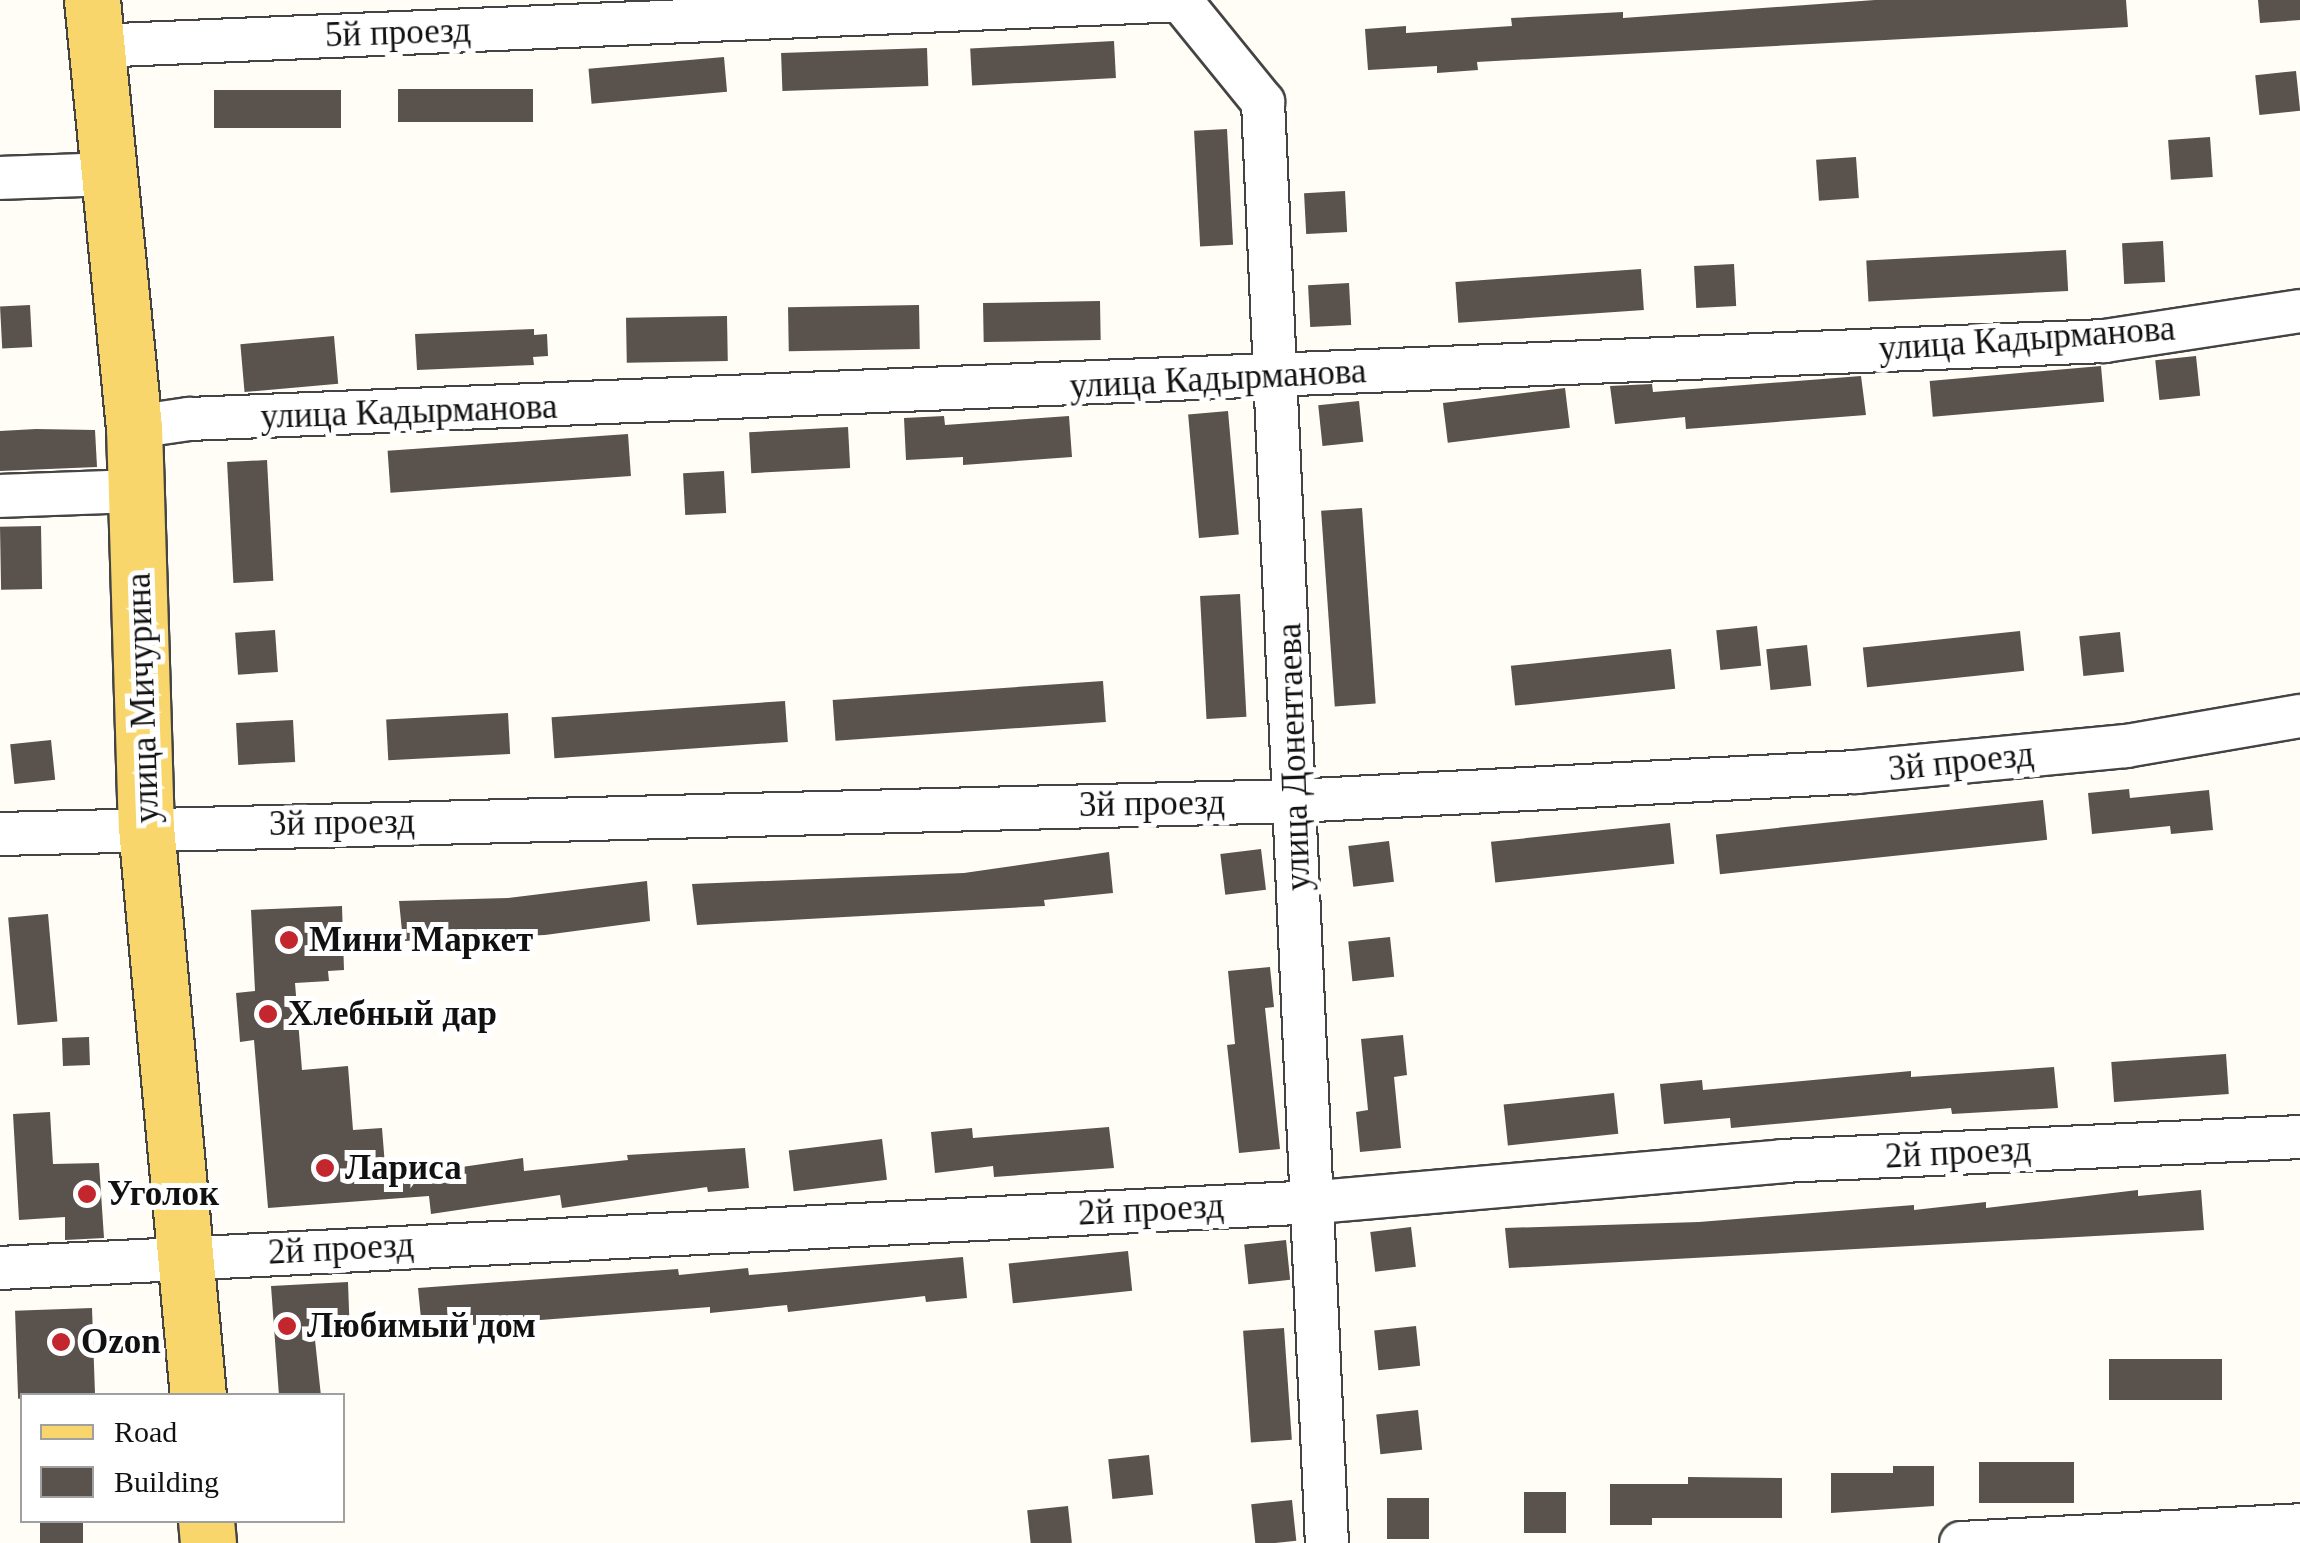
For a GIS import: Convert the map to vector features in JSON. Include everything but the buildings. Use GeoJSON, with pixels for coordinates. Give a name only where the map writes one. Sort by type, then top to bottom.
{"type":"FeatureCollection","features":[{"type":"Feature","properties":{"kind":"main road","name":"улица Мичурина"},"geometry":{"type":"LineString","coordinates":[[93,23],[112,174],[134,427],[146,827],[189,1256],[198,1393]]}},
{"type":"Feature","properties":{"kind":"street","name":"5й проезд"},"geometry":{"type":"LineString","coordinates":[[93,23],[1181,0]]}},
{"type":"Feature","properties":{"kind":"street","name":"улица Донентаева"},"geometry":{"type":"LineString","coordinates":[[1181,0],[1263,102],[1280,376],[1294,801],[1316,1202],[1327,1543]]}},
{"type":"Feature","properties":{"kind":"street"},"geometry":{"type":"LineString","coordinates":[[0,178],[112,174]]}},
{"type":"Feature","properties":{"kind":"street","name":"улица Кадырманова"},"geometry":{"type":"LineString","coordinates":[[134,427],[189,419],[2104,341],[2300,311]]}},
{"type":"Feature","properties":{"kind":"street"},"geometry":{"type":"LineString","coordinates":[[0,496],[136,490]]}},
{"type":"Feature","properties":{"kind":"street","name":"3й проезд"},"geometry":{"type":"LineString","coordinates":[[0,834],[146,827],[1294,801],[1856,772],[2126,746],[2300,716]]}},
{"type":"Feature","properties":{"kind":"street","name":"2й проезд"},"geometry":{"type":"LineString","coordinates":[[0,1268],[1316,1202],[1782,1161],[2300,1137]]}},
{"type":"Feature","properties":{"kind":"street"},"geometry":{"type":"LineString","coordinates":[[1961,1543],[2300,1525]]}},
{"type":"Feature","properties":{"kind":"place","name":"Мини Маркет"},"geometry":{"type":"Point","coordinates":[289,940]}},
{"type":"Feature","properties":{"kind":"place","name":"Хлебный дар"},"geometry":{"type":"Point","coordinates":[268,1014]}},
{"type":"Feature","properties":{"kind":"place","name":"Лариса"},"geometry":{"type":"Point","coordinates":[325,1168]}},
{"type":"Feature","properties":{"kind":"place","name":"Уголок"},"geometry":{"type":"Point","coordinates":[87,1194]}},
{"type":"Feature","properties":{"kind":"place","name":"Любимый дом"},"geometry":{"type":"Point","coordinates":[287,1326]}},
{"type":"Feature","properties":{"kind":"place","name":"Ozon"},"geometry":{"type":"Point","coordinates":[61,1342]}}]}
